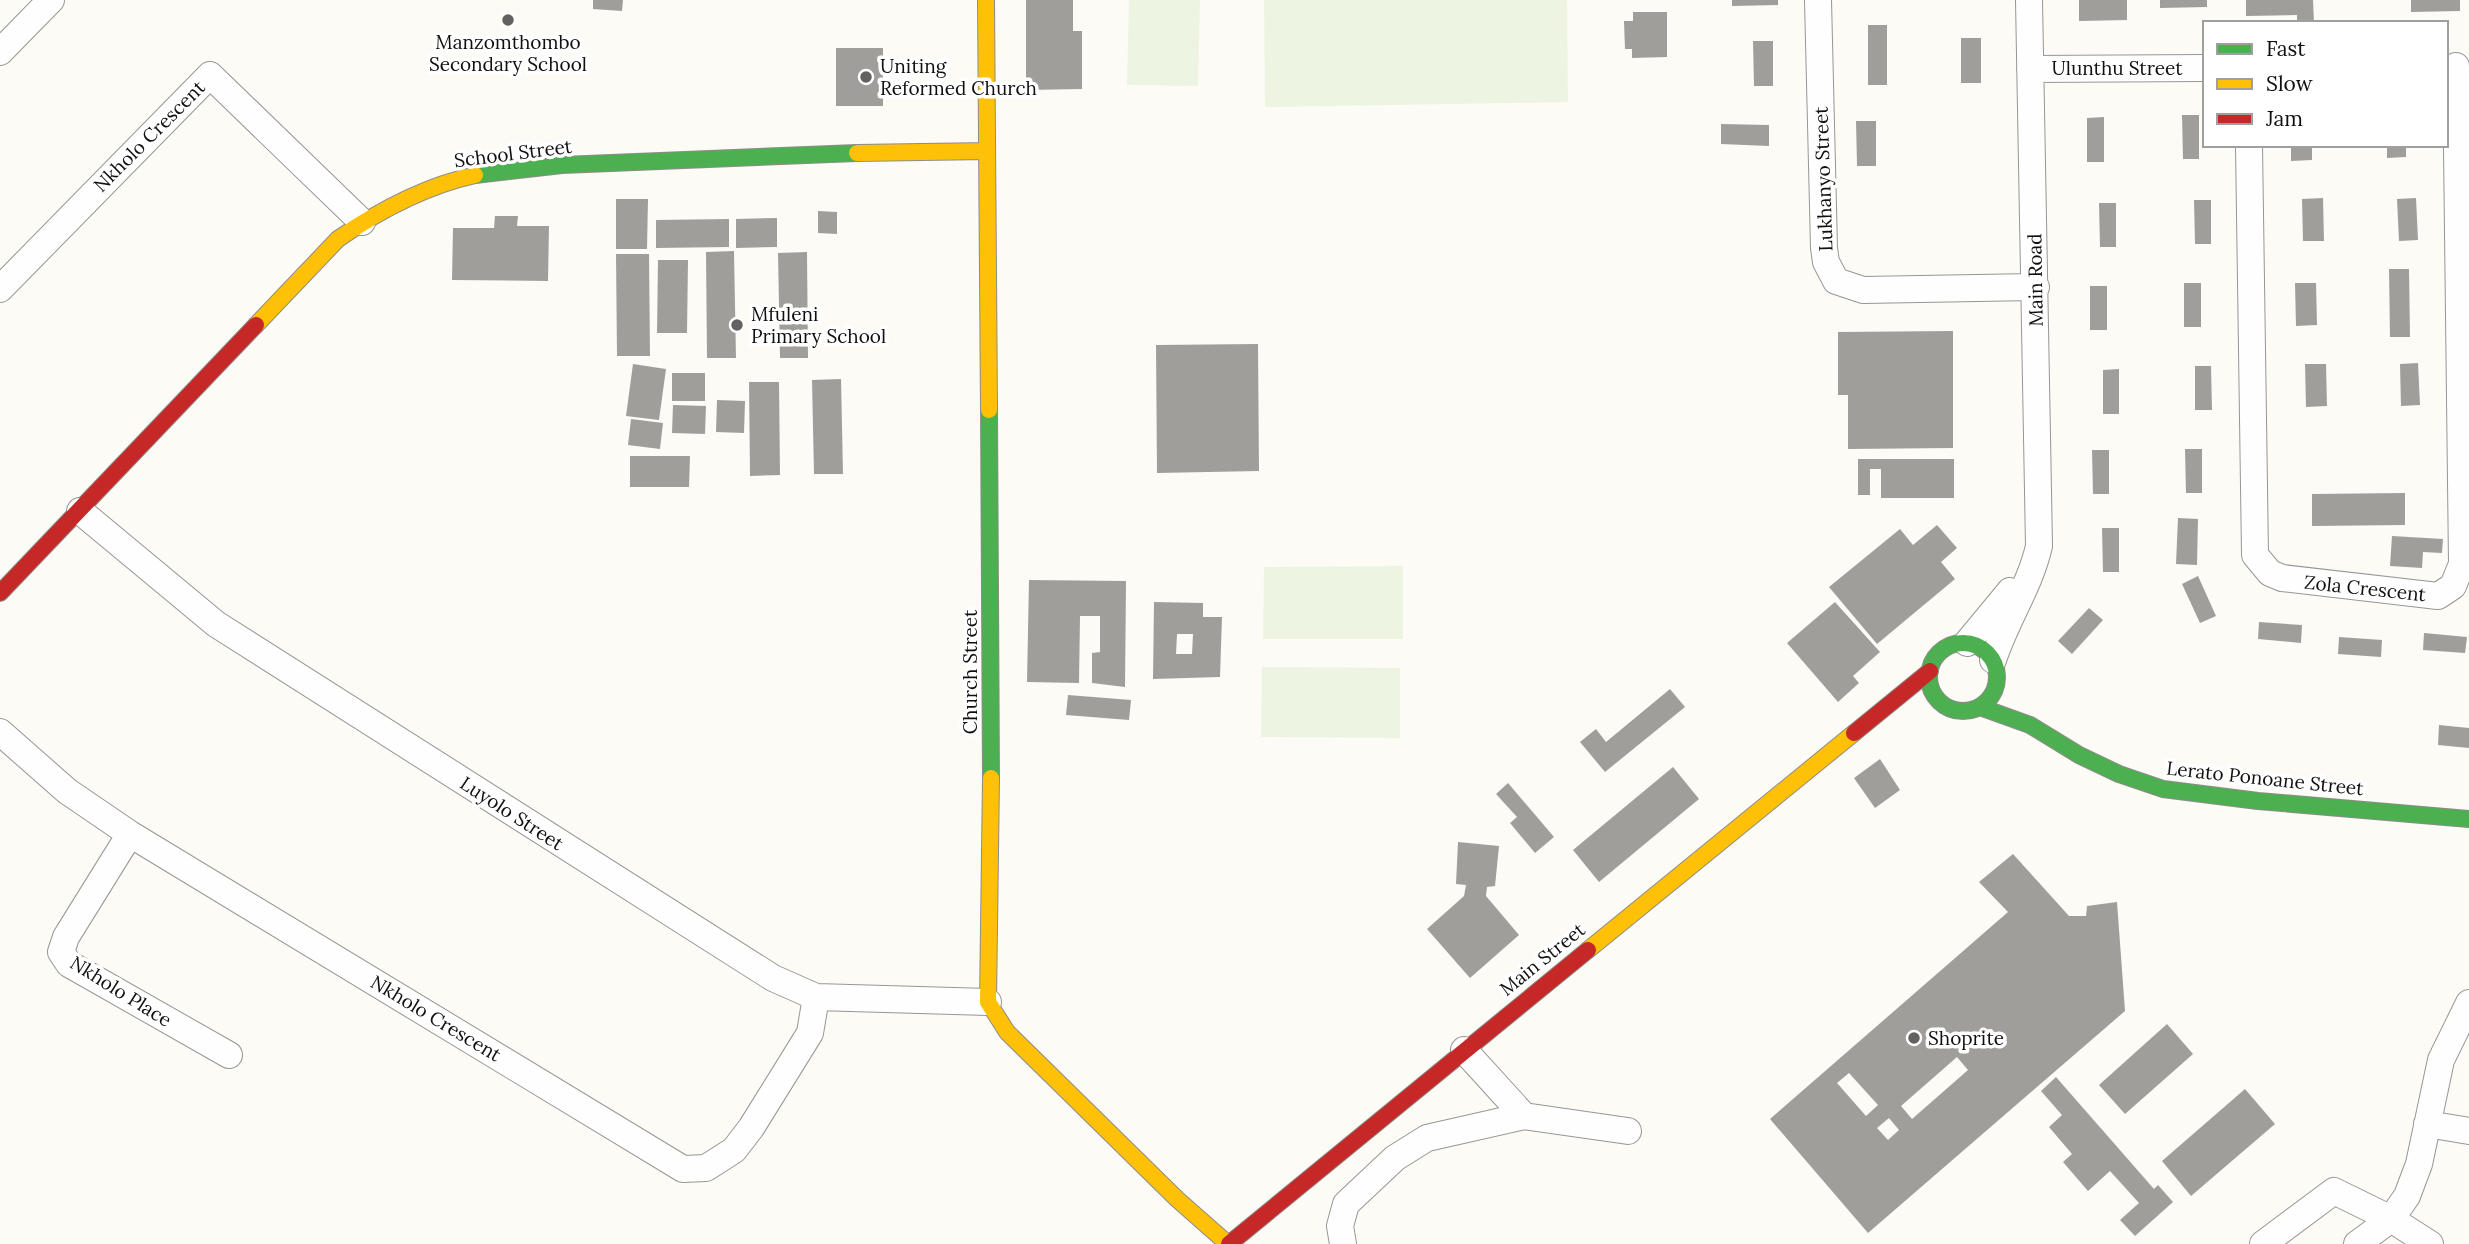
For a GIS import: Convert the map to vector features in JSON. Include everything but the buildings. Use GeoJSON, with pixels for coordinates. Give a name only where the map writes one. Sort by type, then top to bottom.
{"type":"FeatureCollection","features":[{"type":"Feature","properties":{"kind":"street"},"geometry":{"type":"LineString","coordinates":[[0,52],[51,0]]}},
{"type":"Feature","properties":{"kind":"street","name":"Church Street"},"geometry":{"type":"LineString","coordinates":[[986,0],[992,852],[988,1002]]}},
{"type":"Feature","properties":{"kind":"street","name":"Lukhanyo Street"},"geometry":{"type":"LineString","coordinates":[[1818,0],[1824,248],[1826,262],[1836,281],[1863,290],[2036,287]]}},
{"type":"Feature","properties":{"kind":"street","name":"Main Road"},"geometry":{"type":"LineString","coordinates":[[1995,668],[2004,626],[2029,580],[2036,560],[2039,529],[2029,0]]}},
{"type":"Feature","properties":{"kind":"street","name":"Zola Crescent"},"geometry":{"type":"LineString","coordinates":[[2249,147],[2255,555],[2270,573],[2283,579],[2438,596],[2453,586],[2462,564],[2457,66]]}},
{"type":"Feature","properties":{"kind":"street","name":"Ulunthu Street"},"geometry":{"type":"LineString","coordinates":[[2030,69],[2203,68]]}},
{"type":"Feature","properties":{"kind":"street","name":"Nkholo Crescent"},"geometry":{"type":"LineString","coordinates":[[0,289],[210,75],[362,222]]}},
{"type":"Feature","properties":{"kind":"street","name":"School Street"},"geometry":{"type":"LineString","coordinates":[[0,593],[338,239],[362,222],[442,184],[470,176],[533,167],[889,151],[987,151]]}},
{"type":"Feature","properties":{"kind":"street","name":"Luyolo Street"},"geometry":{"type":"LineString","coordinates":[[80,511],[216,624],[773,978],[816,997],[988,1002]]}},
{"type":"Feature","properties":{"kind":"street"},"geometry":{"type":"LineString","coordinates":[[1967,643],[2036,560]]}},
{"type":"Feature","properties":{"kind":"street"},"geometry":{"type":"LineString","coordinates":[[1958,643],[1967,643],[1986,652],[1995,668],[1990,698],[1980,707],[1960,711],[1939,701],[1930,682],[1930,671],[1940,652],[1958,643]]}},
{"type":"Feature","properties":{"kind":"street","name":"Lerato Ponoane Street"},"geometry":{"type":"LineString","coordinates":[[1995,668],[2030,725]]}},
{"type":"Feature","properties":{"kind":"street","name":"Main Street"},"geometry":{"type":"LineString","coordinates":[[1229,1244],[1737,826],[1885,711],[1930,671]]}},
{"type":"Feature","properties":{"kind":"street","name":"Main Street"},"geometry":{"type":"LineString","coordinates":[[1885,711],[1939,701]]}},
{"type":"Feature","properties":{"kind":"street","name":"Lerato Ponoane Street"},"geometry":{"type":"LineString","coordinates":[[1980,707],[2030,725],[2079,755],[2128,778],[2163,789],[2258,801],[2469,819]]}},
{"type":"Feature","properties":{"kind":"street","name":"Nkholo Crescent"},"geometry":{"type":"LineString","coordinates":[[0,732],[67,791],[130,834],[683,1169],[706,1168],[734,1150],[751,1128],[810,1033],[815,1019],[816,997]]}},
{"type":"Feature","properties":{"kind":"street","name":"Nkholo Place"},"geometry":{"type":"LineString","coordinates":[[130,834],[66,937],[61,952],[69,964],[229,1055]]}},
{"type":"Feature","properties":{"kind":"street"},"geometry":{"type":"LineString","coordinates":[[988,1002],[1007,1032],[1177,1199],[1229,1244]]}},
{"type":"Feature","properties":{"kind":"street"},"geometry":{"type":"LineString","coordinates":[[2357,1244],[2391,1219],[2407,1196],[2420,1164],[2441,1060],[2469,1003]]}},
{"type":"Feature","properties":{"kind":"street"},"geometry":{"type":"LineString","coordinates":[[1464,1049],[1524,1116]]}},
{"type":"Feature","properties":{"kind":"street"},"geometry":{"type":"LineString","coordinates":[[1343,1244],[1340,1226],[1346,1204],[1407,1149],[1427,1138],[1524,1116],[1628,1131]]}},
{"type":"Feature","properties":{"kind":"street"},"geometry":{"type":"LineString","coordinates":[[2427,1124],[2469,1131]]}},
{"type":"Feature","properties":{"kind":"street"},"geometry":{"type":"LineString","coordinates":[[2263,1244],[2331,1191],[2339,1191],[2430,1244]]}},
{"type":"Feature","properties":{"kind":"green space"},"geometry":{"type":"Polygon","coordinates":[[[1129,0],[1200,0],[1198,86],[1127,85],[1129,0]]]}},
{"type":"Feature","properties":{"kind":"green space"},"geometry":{"type":"Polygon","coordinates":[[[1264,0],[1567,0],[1568,102],[1265,107],[1264,0]]]}},
{"type":"Feature","properties":{"kind":"green space"},"geometry":{"type":"Polygon","coordinates":[[[1403,566],[1403,639],[1263,639],[1264,567],[1403,566]]]}},
{"type":"Feature","properties":{"kind":"green space"},"geometry":{"type":"Polygon","coordinates":[[[1262,667],[1400,668],[1400,738],[1261,737],[1262,667]]]}},
{"type":"Feature","properties":{"kind":"traffic: fast"},"geometry":{"type":"LineString","coordinates":[[475,175],[562,165],[857,153]]}},
{"type":"Feature","properties":{"kind":"traffic: fast"},"geometry":{"type":"LineString","coordinates":[[989,410],[991,778]]}},
{"type":"Feature","properties":{"kind":"traffic: fast"},"geometry":{"type":"LineString","coordinates":[[1963,643],[1976,646],[1987,653],[1994,664],[1997,677],[1994,690],[1987,701],[1976,708],[1963,711],[1950,708],[1939,701],[1932,690],[1929,677],[1932,664],[1939,653],[1950,646],[1963,643]]}},
{"type":"Feature","properties":{"kind":"traffic: fast"},"geometry":{"type":"LineString","coordinates":[[1980,707],[2030,725],[2079,755],[2119,774],[2163,789],[2258,801],[2469,819]]}},
{"type":"Feature","properties":{"kind":"traffic: slow"},"geometry":{"type":"LineString","coordinates":[[986,0],[989,410]]}},
{"type":"Feature","properties":{"kind":"traffic: slow"},"geometry":{"type":"LineString","coordinates":[[857,153],[987,151]]}},
{"type":"Feature","properties":{"kind":"traffic: slow"},"geometry":{"type":"LineString","coordinates":[[256,325],[338,239],[404,200],[475,175]]}},
{"type":"Feature","properties":{"kind":"traffic: slow"},"geometry":{"type":"LineString","coordinates":[[1588,950],[1854,733]]}},
{"type":"Feature","properties":{"kind":"traffic: slow"},"geometry":{"type":"LineString","coordinates":[[991,778],[988,1002],[1007,1032],[1177,1199],[1228,1244]]}},
{"type":"Feature","properties":{"kind":"traffic: jam"},"geometry":{"type":"LineString","coordinates":[[0,593],[256,325]]}},
{"type":"Feature","properties":{"kind":"traffic: jam"},"geometry":{"type":"LineString","coordinates":[[1854,733],[1930,671]]}},
{"type":"Feature","properties":{"kind":"traffic: jam"},"geometry":{"type":"LineString","coordinates":[[1229,1244],[1588,950]]}},
{"type":"Feature","properties":{"kind":"place","name":"Manzomthombo Secondary School"},"geometry":{"type":"Point","coordinates":[508,20]}},
{"type":"Feature","properties":{"kind":"place","name":"Uniting Reformed Church"},"geometry":{"type":"Point","coordinates":[866,77]}},
{"type":"Feature","properties":{"kind":"place","name":"Mfuleni Primary School"},"geometry":{"type":"Point","coordinates":[737,325]}},
{"type":"Feature","properties":{"kind":"place","name":"Shoprite"},"geometry":{"type":"Point","coordinates":[1914,1038]}}]}
